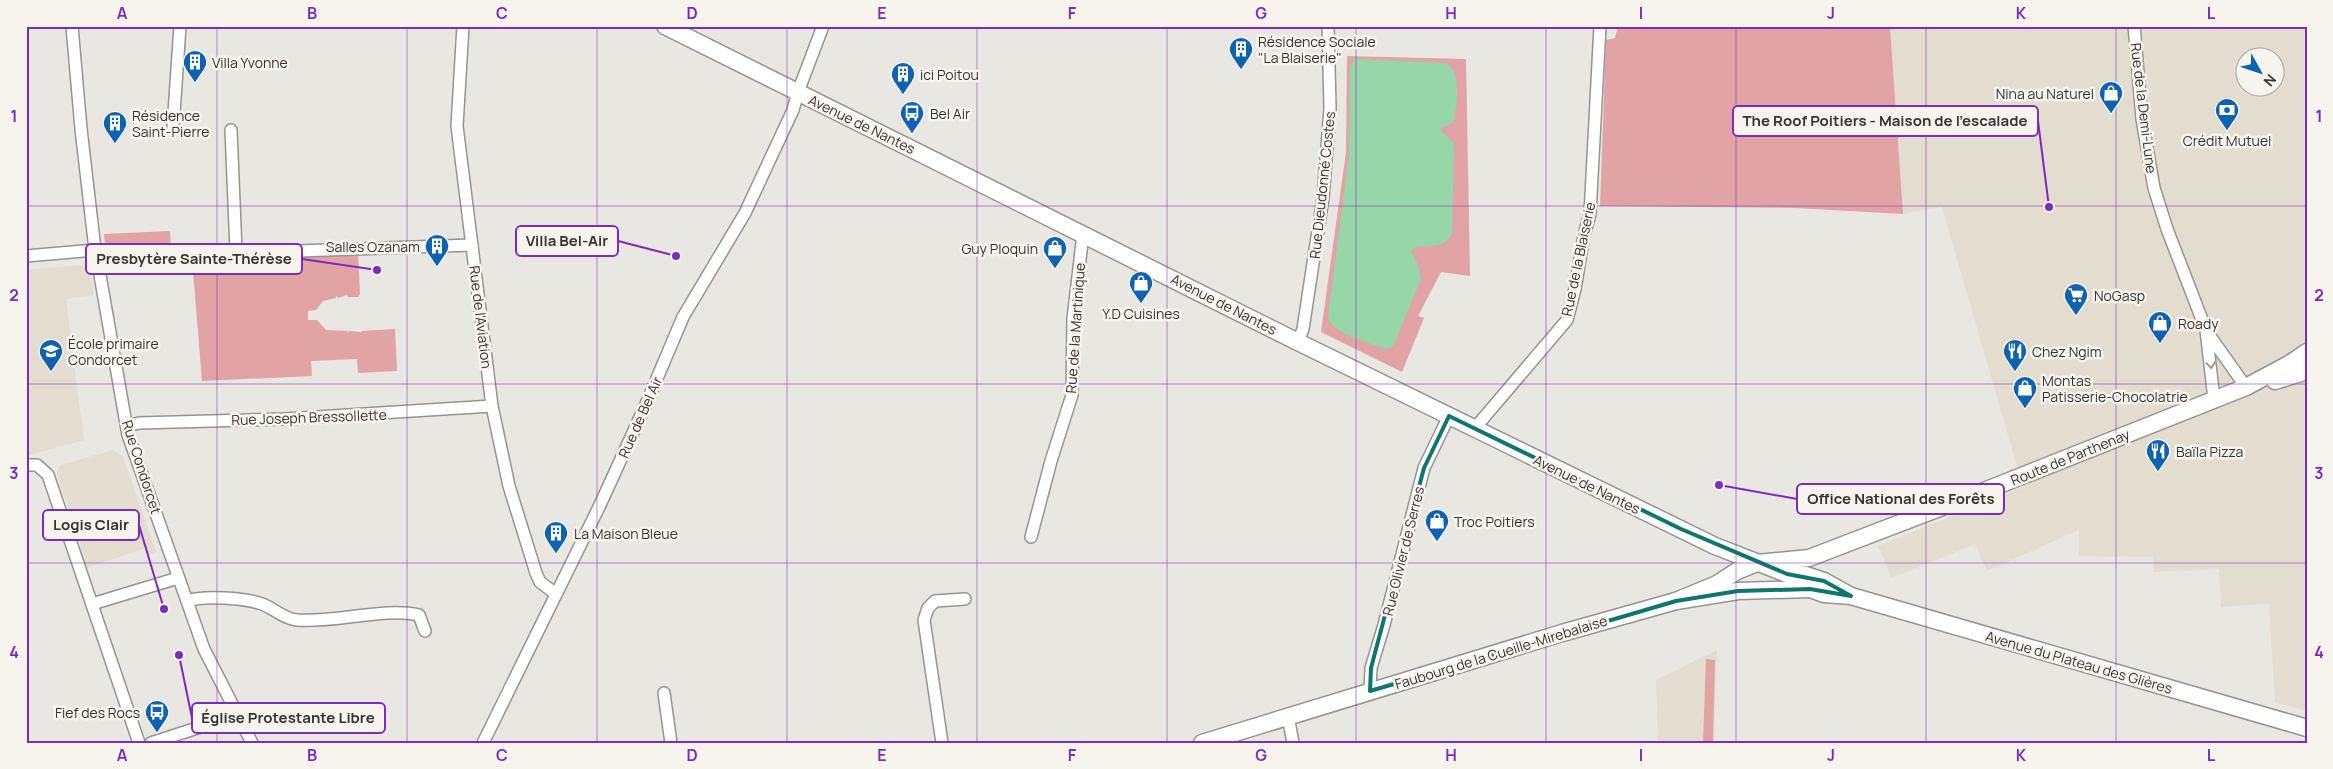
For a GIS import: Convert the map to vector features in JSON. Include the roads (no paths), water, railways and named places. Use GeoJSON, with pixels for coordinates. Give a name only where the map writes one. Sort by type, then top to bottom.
{"type":"FeatureCollection","features":[{"type":"Feature","properties":{"kind":"main road","name":"Avenue de Nantes"},"geometry":{"type":"LineString","coordinates":[[665,26],[1298,342],[1715,546],[1787,574]]}},
{"type":"Feature","properties":{"kind":"main road","name":"Route de Parthenay"},"geometry":{"type":"LineString","coordinates":[[1757,563],[1809,558],[1989,490],[2246,387],[2307,352]]}},
{"type":"Feature","properties":{"kind":"main road","name":"Route de Parthenay"},"geometry":{"type":"LineString","coordinates":[[2246,387],[2278,381],[2307,371]]}},
{"type":"Feature","properties":{"kind":"main road","name":"Route de Parthenay"},"geometry":{"type":"LineString","coordinates":[[1787,574],[1809,558]]}},
{"type":"Feature","properties":{"kind":"main road"},"geometry":{"type":"LineString","coordinates":[[1676,602],[1717,584],[1737,571],[1757,563]]}},
{"type":"Feature","properties":{"kind":"main road"},"geometry":{"type":"LineString","coordinates":[[1738,591],[1787,574]]}},
{"type":"Feature","properties":{"kind":"main road","name":"Avenue du Plateau des Glières"},"geometry":{"type":"LineString","coordinates":[[1787,574],[1802,586],[1824,594],[1852,596]]}},
{"type":"Feature","properties":{"kind":"main road","name":"Avenue du Plateau des Glières"},"geometry":{"type":"LineString","coordinates":[[1787,574],[1806,575],[1824,581],[1852,596],[2307,728]]}},
{"type":"Feature","properties":{"kind":"main road"},"geometry":{"type":"LineString","coordinates":[[1676,602],[1738,591],[1810,589]]}},
{"type":"Feature","properties":{"kind":"main road","name":"Faubourg de la Cueille-Mirebalaise"},"geometry":{"type":"LineString","coordinates":[[1288,716],[1633,613],[1676,602]]}},
{"type":"Feature","properties":{"kind":"main road"},"geometry":{"type":"LineString","coordinates":[[1202,743],[1288,716]]}},
{"type":"Feature","properties":{"kind":"street","name":"Rue Condorcet"},"geometry":{"type":"LineString","coordinates":[[72,26],[81,129],[96,254],[127,426],[204,649],[252,743]]}},
{"type":"Feature","properties":{"kind":"street"},"geometry":{"type":"LineString","coordinates":[[173,127],[180,26]]}},
{"type":"Feature","properties":{"kind":"street","name":"Rue de l'Aviation"},"geometry":{"type":"LineString","coordinates":[[463,26],[457,126],[492,406],[509,486],[536,573],[540,582],[556,594]]}},
{"type":"Feature","properties":{"kind":"street","name":"Rue de Bel Air"},"geometry":{"type":"LineString","coordinates":[[483,743],[604,497],[683,317],[745,212],[794,110],[798,92],[823,26]]}},
{"type":"Feature","properties":{"kind":"street","name":"Rue Dieudonné Costes"},"geometry":{"type":"LineString","coordinates":[[1298,342],[1304,322],[1323,198],[1330,108],[1328,26]]}},
{"type":"Feature","properties":{"kind":"street","name":"Rue de la Blaiserie"},"geometry":{"type":"LineString","coordinates":[[1475,428],[1567,320],[1590,214],[1600,26]]}},
{"type":"Feature","properties":{"kind":"street","name":"Rue de la Demi-Lune"},"geometry":{"type":"LineString","coordinates":[[2134,26],[2142,120],[2154,188],[2167,229],[2206,330],[2246,387]]}},
{"type":"Feature","properties":{"kind":"street"},"geometry":{"type":"LineString","coordinates":[[231,130],[236,251]]}},
{"type":"Feature","properties":{"kind":"street","name":"Rue de la Martinique"},"geometry":{"type":"LineString","coordinates":[[1031,537],[1051,461],[1072,395],[1073,319],[1083,234]]}},
{"type":"Feature","properties":{"kind":"street"},"geometry":{"type":"LineString","coordinates":[[26,256],[472,245]]}},
{"type":"Feature","properties":{"kind":"street","name":"Rue de la Demi-Lune"},"geometry":{"type":"LineString","coordinates":[[2206,330],[2214,400]]}},
{"type":"Feature","properties":{"kind":"street","name":"Rue Joseph Bressollette"},"geometry":{"type":"LineString","coordinates":[[127,426],[139,423],[381,414],[492,406]]}},
{"type":"Feature","properties":{"kind":"street","name":"Rue Olivier de Serres"},"geometry":{"type":"LineString","coordinates":[[1370,691],[1370,668],[1384,625],[1424,468],[1449,416]]}},
{"type":"Feature","properties":{"kind":"street"},"geometry":{"type":"LineString","coordinates":[[26,465],[32,464],[42,467],[48,475],[139,743]]}},
{"type":"Feature","properties":{"kind":"street"},"geometry":{"type":"LineString","coordinates":[[92,604],[178,578]]}},
{"type":"Feature","properties":{"kind":"street"},"geometry":{"type":"LineString","coordinates":[[187,601],[192,599],[249,600],[296,620],[338,619],[407,612],[420,615],[425,631]]}},
{"type":"Feature","properties":{"kind":"street"},"geometry":{"type":"LineString","coordinates":[[942,743],[924,620],[928,608],[935,601],[964,599]]}},
{"type":"Feature","properties":{"kind":"street"},"geometry":{"type":"LineString","coordinates":[[664,693],[671,743]]}},
{"type":"Feature","properties":{"kind":"street"},"geometry":{"type":"LineString","coordinates":[[151,743],[237,715]]}},
{"type":"Feature","properties":{"kind":"street"},"geometry":{"type":"LineString","coordinates":[[1288,716],[1293,743]]}},
{"type":"Feature","properties":{"kind":"place","name":"Résidence Sociale \"La Blaiserie\""},"geometry":{"type":"Point","coordinates":[1241,70]}},
{"type":"Feature","properties":{"kind":"place","name":"Villa Yvonne"},"geometry":{"type":"Point","coordinates":[195,83]}},
{"type":"Feature","properties":{"kind":"place","name":"ici Poitou"},"geometry":{"type":"Point","coordinates":[903,95]}},
{"type":"Feature","properties":{"kind":"place","name":"Nina au Naturel"},"geometry":{"type":"Point","coordinates":[2111,114]}},
{"type":"Feature","properties":{"kind":"place","name":"Crédit Mutuel"},"geometry":{"type":"Point","coordinates":[2227,131]}},
{"type":"Feature","properties":{"kind":"place","name":"Bel Air"},"geometry":{"type":"Point","coordinates":[912,134]}},
{"type":"Feature","properties":{"kind":"place","name":"Résidence Saint-Pierre"},"geometry":{"type":"Point","coordinates":[115,144]}},
{"type":"Feature","properties":{"kind":"place","name":"The Roof Poitiers - Maison de l'escalade"},"geometry":{"type":"Point","coordinates":[2049,207]}},
{"type":"Feature","properties":{"kind":"place","name":"Villa Bel-Air"},"geometry":{"type":"Point","coordinates":[676,256]}},
{"type":"Feature","properties":{"kind":"place","name":"Salles Ozanam"},"geometry":{"type":"Point","coordinates":[437,267]}},
{"type":"Feature","properties":{"kind":"place","name":"Guy Ploquin"},"geometry":{"type":"Point","coordinates":[1055,269]}},
{"type":"Feature","properties":{"kind":"place","name":"Presbytère Sainte-Thérèse"},"geometry":{"type":"Point","coordinates":[377,270]}},
{"type":"Feature","properties":{"kind":"place","name":"Y.D Cuisines"},"geometry":{"type":"Point","coordinates":[1141,304]}},
{"type":"Feature","properties":{"kind":"place","name":"NoGasp"},"geometry":{"type":"Point","coordinates":[2076,316]}},
{"type":"Feature","properties":{"kind":"place","name":"Roady"},"geometry":{"type":"Point","coordinates":[2160,344]}},
{"type":"Feature","properties":{"kind":"place","name":"École primaire Condorcet"},"geometry":{"type":"Point","coordinates":[51,372]}},
{"type":"Feature","properties":{"kind":"place","name":"Chez Ngim"},"geometry":{"type":"Point","coordinates":[2015,372]}},
{"type":"Feature","properties":{"kind":"place","name":"Montas Patisserie-Chocolatrie"},"geometry":{"type":"Point","coordinates":[2025,409]}},
{"type":"Feature","properties":{"kind":"place","name":"Baïla Pizza"},"geometry":{"type":"Point","coordinates":[2158,472]}},
{"type":"Feature","properties":{"kind":"place","name":"Office National des Forêts"},"geometry":{"type":"Point","coordinates":[1719,485]}},
{"type":"Feature","properties":{"kind":"place","name":"Troc Poitiers"},"geometry":{"type":"Point","coordinates":[1437,542]}},
{"type":"Feature","properties":{"kind":"place","name":"La Maison Bleue"},"geometry":{"type":"Point","coordinates":[556,554]}},
{"type":"Feature","properties":{"kind":"place","name":"Logis Clair"},"geometry":{"type":"Point","coordinates":[164,609]}},
{"type":"Feature","properties":{"kind":"place","name":"Église Protestante Libre"},"geometry":{"type":"Point","coordinates":[179,655]}},
{"type":"Feature","properties":{"kind":"place","name":"Fief des Rocs"},"geometry":{"type":"Point","coordinates":[157,733]}}]}
